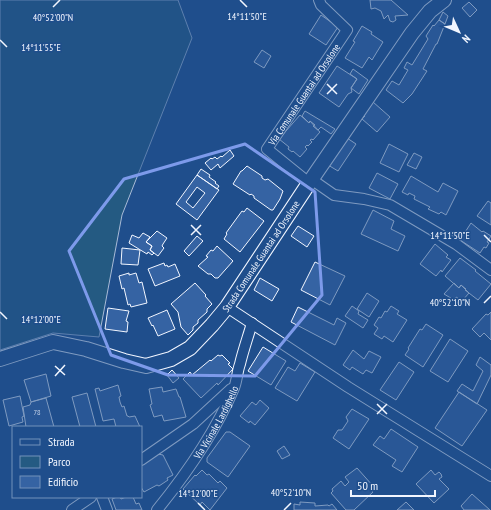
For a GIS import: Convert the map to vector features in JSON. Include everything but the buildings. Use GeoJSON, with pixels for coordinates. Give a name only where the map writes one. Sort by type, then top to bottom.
{"type":"FeatureCollection","features":[{"type":"Feature","properties":{"kind":"street","name":"Via Comunale Guantai ad Orsolone"},"geometry":{"type":"LineString","coordinates":[[310,181],[267,149],[348,30],[321,5],[319,0]]}},
{"type":"Feature","properties":{"kind":"street","name":"Strada Comunale Guantai ad Orsolone"},"geometry":{"type":"LineString","coordinates":[[0,359],[53,342],[86,349],[146,366],[171,359],[190,348],[212,326],[227,307],[310,181],[412,33],[430,11],[444,0]]}},
{"type":"Feature","properties":{"kind":"street"},"geometry":{"type":"LineString","coordinates":[[310,181],[334,195],[364,199],[390,205],[456,244],[491,270]]}},
{"type":"Feature","properties":{"kind":"street"},"geometry":{"type":"LineString","coordinates":[[227,307],[348,387],[491,476]]}},
{"type":"Feature","properties":{"kind":"street","name":"Via Vicinale Lardighello"},"geometry":{"type":"LineString","coordinates":[[157,510],[180,481],[208,439],[234,387],[252,323]]}},
{"type":"Feature","properties":{"kind":"street"},"geometry":{"type":"LineString","coordinates":[[142,459],[193,424],[234,387]]}},
{"type":"Feature","properties":{"kind":"street"},"geometry":{"type":"LineString","coordinates":[[72,510],[90,498]]}},
{"type":"Feature","properties":{"kind":"street"},"geometry":{"type":"LineString","coordinates":[[102,498],[107,510]]}},
{"type":"Feature","properties":{"kind":"highlighted area"},"geometry":{"type":"Polygon","coordinates":[[[245,144],[315,192],[322,295],[255,376],[168,375],[111,355],[69,251],[124,179],[245,144]]]}},
{"type":"Feature","properties":{"kind":"green space"},"geometry":{"type":"Polygon","coordinates":[[[0,0],[178,0],[192,38],[122,215],[99,337],[53,333],[0,350],[0,0]]]}}]}
